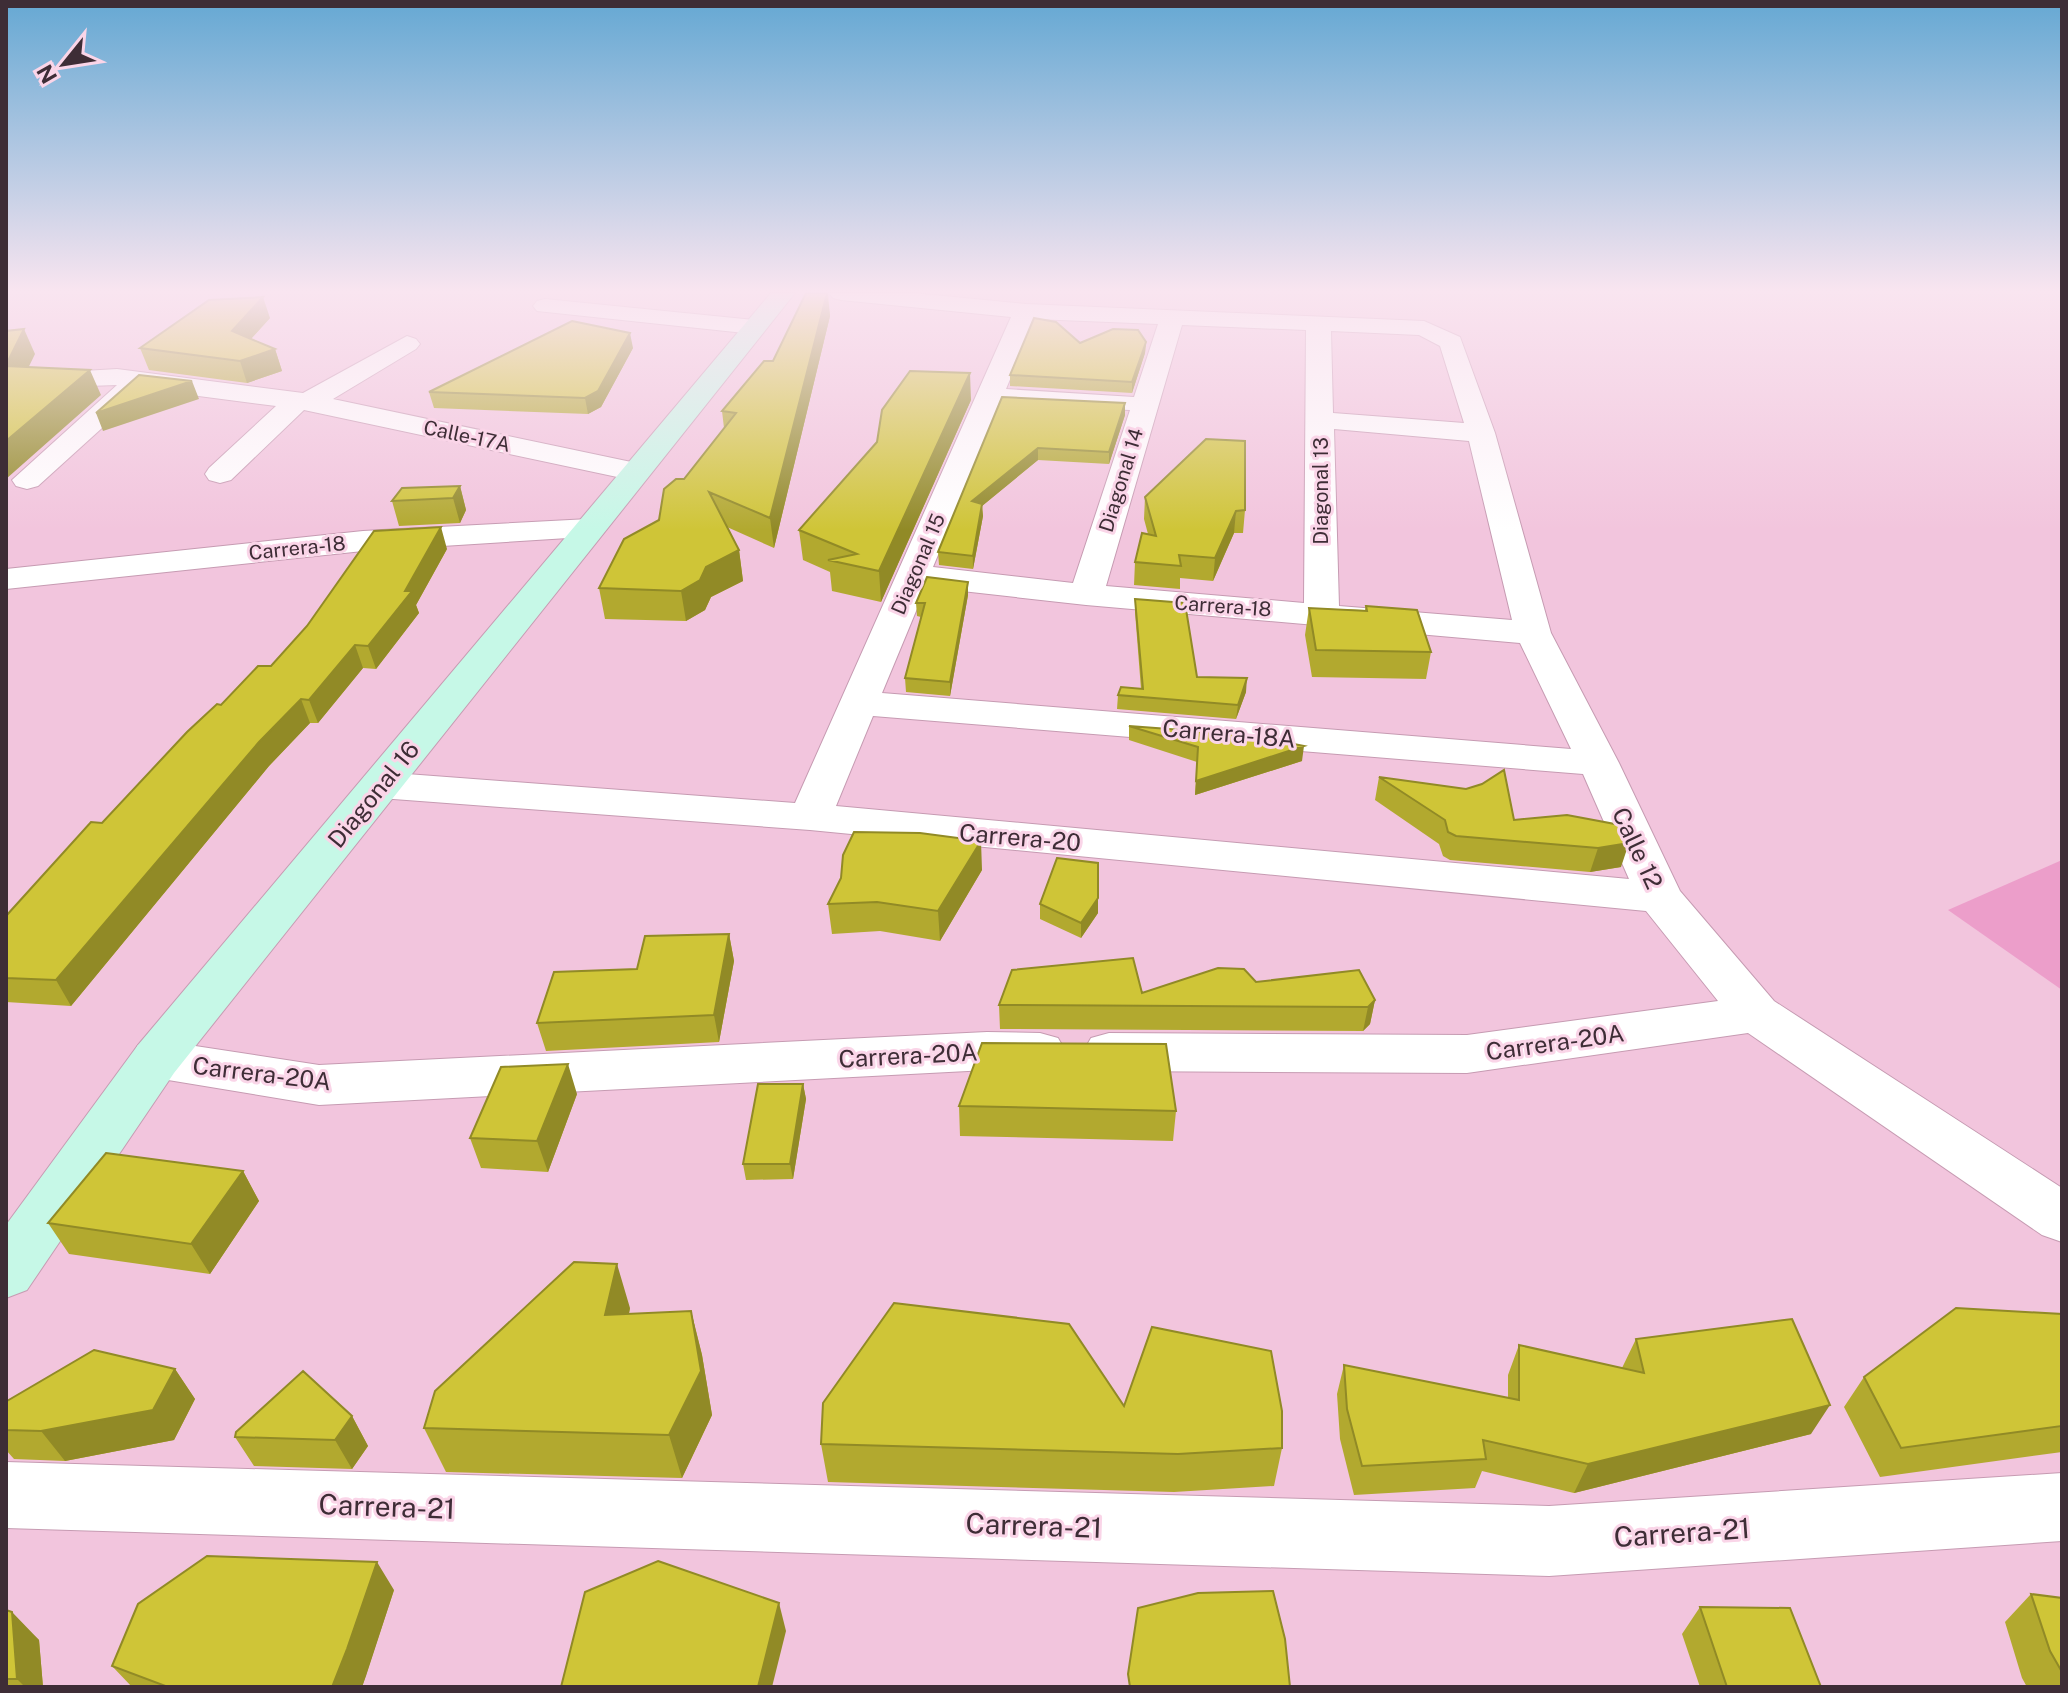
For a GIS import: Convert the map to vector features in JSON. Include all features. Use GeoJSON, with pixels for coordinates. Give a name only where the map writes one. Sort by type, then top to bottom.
{"type":"FeatureCollection","features":[{"type":"Feature","properties":{"kind":"street"},"geometry":{"type":"LineString","coordinates":[[27,480],[132,372]]}},
{"type":"Feature","properties":{"kind":"street","name":"Calle-17A"},"geometry":{"type":"LineString","coordinates":[[132,372],[303,402],[636,472]]}},
{"type":"Feature","properties":{"kind":"street","name":"Calle-17A"},"geometry":{"type":"LineString","coordinates":[[59,379],[132,372]]}},
{"type":"Feature","properties":{"kind":"street"},"geometry":{"type":"LineString","coordinates":[[220,474],[303,402],[357,372]]}},
{"type":"Feature","properties":{"kind":"street","name":"Diagonal 16"},"geometry":{"type":"LineString","coordinates":[[6,1272],[156,1059],[717,372]]}},
{"type":"Feature","properties":{"kind":"street","name":"Diagonal 15"},"geometry":{"type":"LineString","coordinates":[[810,817],[999,372]]}},
{"type":"Feature","properties":{"kind":"street","name":"Diagonal 14"},"geometry":{"type":"LineString","coordinates":[[1086,595],[1155,372]]}},
{"type":"Feature","properties":{"kind":"street","name":"Diagonal 13"},"geometry":{"type":"LineString","coordinates":[[1318,372],[1322,613]]}},
{"type":"Feature","properties":{"kind":"street","name":"Calle 12"},"geometry":{"type":"LineString","coordinates":[[1461,372],[1481,433],[1533,633],[1599,763],[1660,897],[1756,1014],[2062,1218]]}},
{"type":"Feature","properties":{"kind":"street"},"geometry":{"type":"LineString","coordinates":[[989,396],[1144,405]]}},
{"type":"Feature","properties":{"kind":"street"},"geometry":{"type":"LineString","coordinates":[[1321,420],[1481,433]]}},
{"type":"Feature","properties":{"kind":"street","name":"Carrera-18"},"geometry":{"type":"LineString","coordinates":[[6,579],[363,541],[589,529]]}},
{"type":"Feature","properties":{"kind":"street","name":"Carrera-18"},"geometry":{"type":"LineString","coordinates":[[914,575],[1086,595],[1533,633]]}},
{"type":"Feature","properties":{"kind":"street","name":"Carrera-18A"},"geometry":{"type":"LineString","coordinates":[[859,703],[1599,763]]}},
{"type":"Feature","properties":{"kind":"street","name":"Carrera-20"},"geometry":{"type":"LineString","coordinates":[[380,785],[810,817],[1660,897]]}},
{"type":"Feature","properties":{"kind":"street","name":"Carrera-20A"},"geometry":{"type":"LineString","coordinates":[[156,1059],[319,1085],[987,1051],[1467,1054],[1756,1014]]}},
{"type":"Feature","properties":{"kind":"street","name":"Carrera-21"},"geometry":{"type":"LineString","coordinates":[[6,1495],[1549,1541],[2062,1507]]}},
{"type":"Feature","properties":{"kind":"shaded area"},"geometry":{"type":"Polygon","coordinates":[[[2062,860],[2062,990],[1948,910],[2062,860]]]}},
{"type":"Feature","properties":{"kind":"building"},"geometry":{"type":"Polygon","coordinates":[[[6,372],[88,372],[6,441],[6,372]]]}},
{"type":"Feature","properties":{"kind":"building"},"geometry":{"type":"Polygon","coordinates":[[[469,372],[608,372],[598,391],[585,398],[429,392],[469,372]]]}},
{"type":"Feature","properties":{"kind":"building"},"geometry":{"type":"Polygon","coordinates":[[[755,372],[807,372],[770,518],[709,492],[739,550],[706,567],[700,580],[681,591],[599,588],[624,539],[659,520],[664,489],[676,479],[684,479],[736,413],[722,411],[755,372]]]}},
{"type":"Feature","properties":{"kind":"building"},"geometry":{"type":"Polygon","coordinates":[[[909,372],[970,373],[879,571],[828,560],[857,554],[799,530],[877,442],[882,410],[909,372]]]}},
{"type":"Feature","properties":{"kind":"building"},"geometry":{"type":"Polygon","coordinates":[[[1011,372],[1135,372],[1132,382],[1010,375],[1011,372]]]}},
{"type":"Feature","properties":{"kind":"building"},"geometry":{"type":"Polygon","coordinates":[[[139,375],[192,381],[96,413],[139,375]]]}},
{"type":"Feature","properties":{"kind":"building"},"geometry":{"type":"Polygon","coordinates":[[[1002,397],[1125,403],[1109,452],[1038,448],[972,501],[982,504],[973,556],[938,552],[1002,397]]]}},
{"type":"Feature","properties":{"kind":"building"},"geometry":{"type":"Polygon","coordinates":[[[1206,439],[1245,441],[1245,510],[1236,511],[1215,558],[1179,555],[1181,566],[1135,562],[1142,533],[1156,536],[1145,497],[1206,439]]]}},
{"type":"Feature","properties":{"kind":"building"},"geometry":{"type":"Polygon","coordinates":[[[460,486],[453,498],[392,501],[402,488],[460,486]]]}},
{"type":"Feature","properties":{"kind":"building"},"geometry":{"type":"Polygon","coordinates":[[[441,527],[405,591],[412,591],[368,646],[355,645],[309,700],[301,699],[259,742],[56,980],[6,978],[6,916],[91,822],[102,823],[187,732],[217,704],[221,705],[258,666],[271,666],[307,626],[374,531],[441,527]]]}},
{"type":"Feature","properties":{"kind":"building"},"geometry":{"type":"Polygon","coordinates":[[[927,577],[968,582],[950,682],[905,678],[925,603],[916,603],[927,577]]]}},
{"type":"Feature","properties":{"kind":"building"},"geometry":{"type":"Polygon","coordinates":[[[1135,599],[1185,603],[1197,677],[1247,678],[1238,705],[1118,695],[1121,687],[1143,689],[1135,599]]]}},
{"type":"Feature","properties":{"kind":"building"},"geometry":{"type":"Polygon","coordinates":[[[1366,606],[1417,610],[1431,652],[1316,650],[1309,608],[1367,611],[1366,606]]]}},
{"type":"Feature","properties":{"kind":"building"},"geometry":{"type":"Polygon","coordinates":[[[1129,726],[1249,735],[1304,746],[1196,781],[1198,747],[1129,726]]]}},
{"type":"Feature","properties":{"kind":"building"},"geometry":{"type":"Polygon","coordinates":[[[1504,770],[1514,820],[1567,815],[1620,825],[1629,843],[1598,848],[1456,836],[1448,832],[1445,820],[1379,777],[1466,789],[1482,784],[1504,770]]]}},
{"type":"Feature","properties":{"kind":"building"},"geometry":{"type":"Polygon","coordinates":[[[854,832],[920,833],[981,841],[938,911],[877,902],[828,904],[841,878],[843,855],[854,832]]]}},
{"type":"Feature","properties":{"kind":"building"},"geometry":{"type":"Polygon","coordinates":[[[1057,858],[1098,863],[1098,898],[1081,923],[1040,904],[1057,858]]]}},
{"type":"Feature","properties":{"kind":"building"},"geometry":{"type":"Polygon","coordinates":[[[729,934],[714,1015],[537,1023],[554,972],[637,969],[645,936],[729,934]]]}},
{"type":"Feature","properties":{"kind":"building"},"geometry":{"type":"Polygon","coordinates":[[[1133,958],[1142,993],[1218,968],[1244,969],[1256,982],[1359,970],[1375,1000],[1368,1007],[999,1005],[1012,970],[1133,958]]]}},
{"type":"Feature","properties":{"kind":"building"},"geometry":{"type":"Polygon","coordinates":[[[982,1043],[1166,1044],[1176,1111],[959,1106],[982,1043]]]}},
{"type":"Feature","properties":{"kind":"building"},"geometry":{"type":"Polygon","coordinates":[[[568,1064],[537,1141],[470,1138],[501,1067],[568,1064]]]}},
{"type":"Feature","properties":{"kind":"building"},"geometry":{"type":"Polygon","coordinates":[[[758,1084],[803,1084],[790,1164],[743,1164],[758,1084]]]}},
{"type":"Feature","properties":{"kind":"building"},"geometry":{"type":"Polygon","coordinates":[[[106,1153],[243,1171],[191,1244],[48,1223],[106,1153]]]}},
{"type":"Feature","properties":{"kind":"building"},"geometry":{"type":"Polygon","coordinates":[[[574,1262],[617,1264],[605,1315],[691,1311],[701,1371],[669,1435],[424,1428],[435,1391],[574,1262]]]}},
{"type":"Feature","properties":{"kind":"building"},"geometry":{"type":"Polygon","coordinates":[[[894,1303],[1069,1324],[1124,1406],[1152,1327],[1271,1351],[1282,1411],[1282,1448],[1178,1454],[821,1444],[823,1403],[894,1303]]]}},
{"type":"Feature","properties":{"kind":"building"},"geometry":{"type":"Polygon","coordinates":[[[1956,1308],[2062,1314],[2062,1426],[1901,1448],[1864,1377],[1956,1308]]]}},
{"type":"Feature","properties":{"kind":"building"},"geometry":{"type":"Polygon","coordinates":[[[1792,1319],[1830,1405],[1588,1464],[1483,1440],[1486,1459],[1362,1466],[1347,1409],[1344,1365],[1519,1400],[1519,1345],[1644,1373],[1636,1339],[1792,1319]]]}},
{"type":"Feature","properties":{"kind":"building"},"geometry":{"type":"Polygon","coordinates":[[[94,1350],[175,1369],[153,1410],[41,1431],[6,1430],[7,1401],[94,1350]]]}},
{"type":"Feature","properties":{"kind":"building"},"geometry":{"type":"Polygon","coordinates":[[[303,1371],[352,1416],[335,1440],[235,1437],[236,1432],[303,1371]]]}},
{"type":"Feature","properties":{"kind":"building"},"geometry":{"type":"Polygon","coordinates":[[[207,1556],[377,1562],[332,1687],[168,1687],[112,1666],[138,1604],[207,1556]]]}},
{"type":"Feature","properties":{"kind":"building"},"geometry":{"type":"Polygon","coordinates":[[[658,1561],[779,1603],[758,1687],[561,1687],[585,1592],[658,1561]]]}},
{"type":"Feature","properties":{"kind":"building"},"geometry":{"type":"Polygon","coordinates":[[[1273,1591],[1285,1639],[1290,1687],[1130,1687],[1128,1674],[1138,1608],[1198,1593],[1273,1591]]]}},
{"type":"Feature","properties":{"kind":"building"},"geometry":{"type":"Polygon","coordinates":[[[2031,1594],[2062,1598],[2062,1672],[2050,1651],[2031,1594]]]}},
{"type":"Feature","properties":{"kind":"building"},"geometry":{"type":"Polygon","coordinates":[[[1700,1607],[1790,1608],[1821,1687],[1727,1687],[1700,1607]]]}},
{"type":"Feature","properties":{"kind":"building"},"geometry":{"type":"Polygon","coordinates":[[[6,1610],[12,1612],[17,1679],[6,1679],[6,1610]]]}}]}
